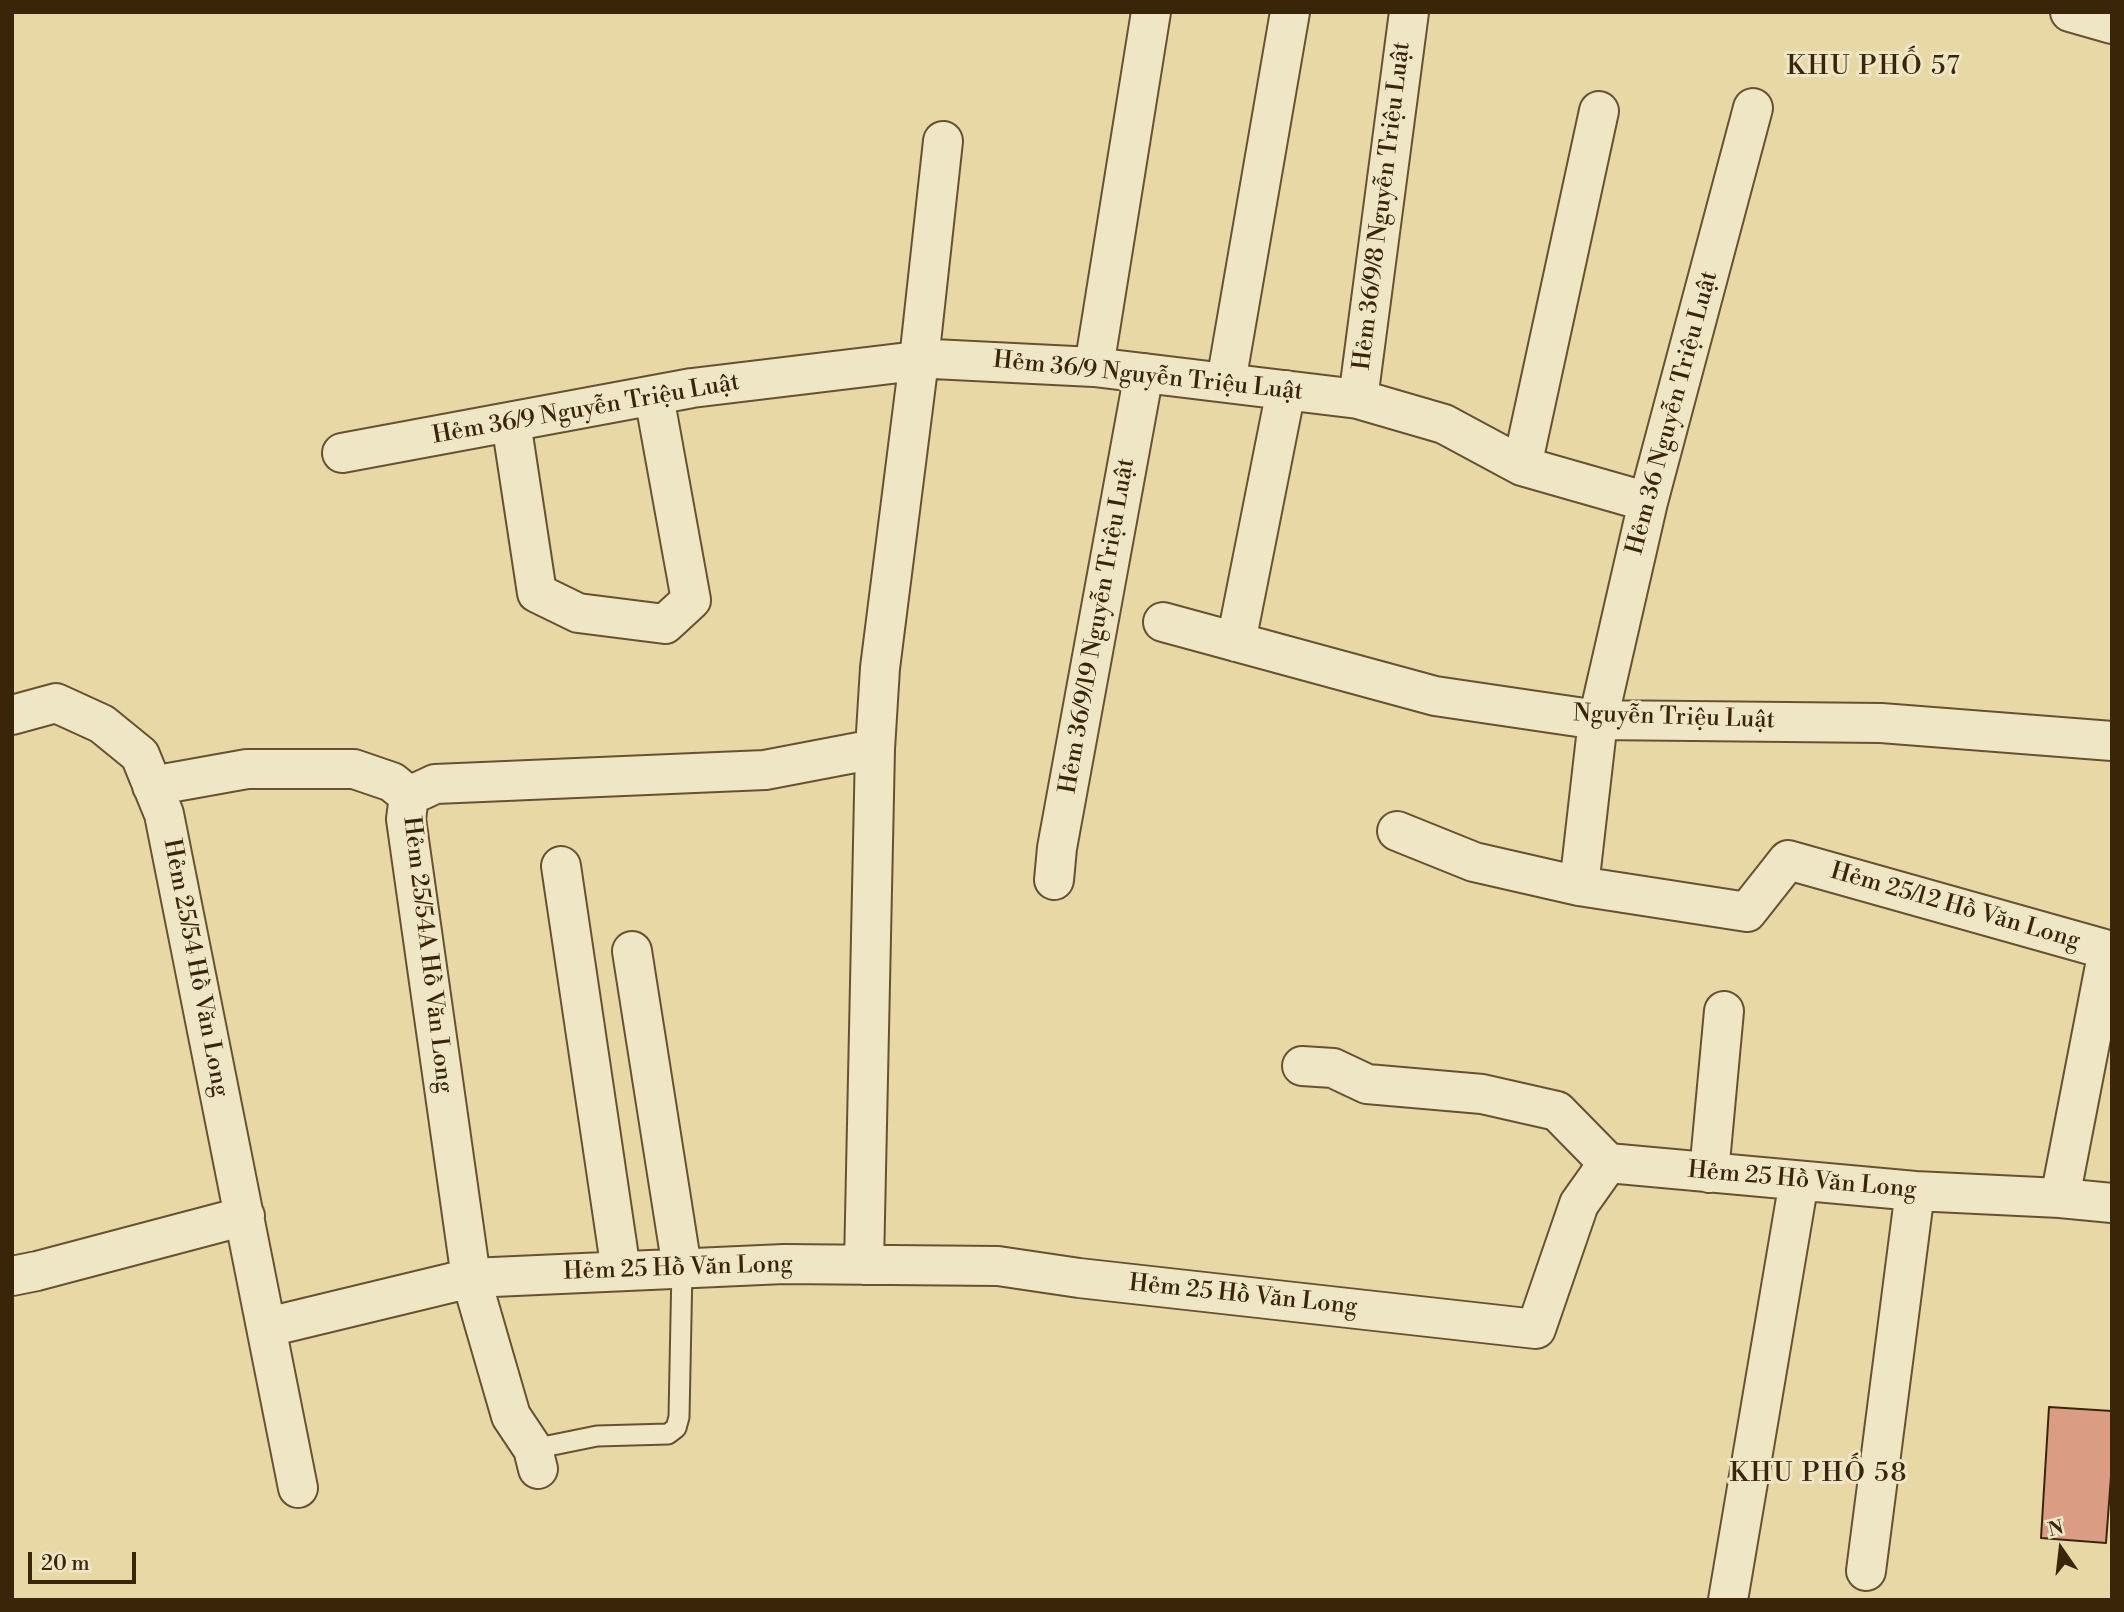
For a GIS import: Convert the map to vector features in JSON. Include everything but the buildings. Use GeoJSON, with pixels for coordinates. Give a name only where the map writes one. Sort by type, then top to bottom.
{"type":"FeatureCollection","features":[{"type":"Feature","properties":{"kind":"street"},"geometry":{"type":"LineString","coordinates":[[1094,367],[1151,12]]}},
{"type":"Feature","properties":{"kind":"street"},"geometry":{"type":"LineString","coordinates":[[1226,383],[1290,12]]}},
{"type":"Feature","properties":{"kind":"street","name":"Hẻm 36/9/8 Nguyễn Triệu Luật"},"geometry":{"type":"LineString","coordinates":[[1358,399],[1409,12]]}},
{"type":"Feature","properties":{"kind":"street"},"geometry":{"type":"LineString","coordinates":[[2070,12],[2112,24]]}},
{"type":"Feature","properties":{"kind":"street","name":"Hẻm 36 Nguyễn Triệu Luật"},"geometry":{"type":"LineString","coordinates":[[1579,886],[1598,720],[1648,502],[1753,108]]}},
{"type":"Feature","properties":{"kind":"street"},"geometry":{"type":"LineString","coordinates":[[1522,466],[1599,111]]}},
{"type":"Feature","properties":{"kind":"street"},"geometry":{"type":"LineString","coordinates":[[864,1265],[875,749],[880,668],[919,360],[943,141]]}},
{"type":"Feature","properties":{"kind":"street","name":"Hẻm 36/9 Nguyễn Triệu Luật"},"geometry":{"type":"LineString","coordinates":[[342,453],[692,388],[933,359],[1094,367],[1358,399],[1444,424],[1522,466],[1648,502]]}},
{"type":"Feature","properties":{"kind":"street","name":"Hẻm 36/9/19 Nguyễn Triệu Luật"},"geometry":{"type":"LineString","coordinates":[[1054,880],[1057,848],[1144,373]]}},
{"type":"Feature","properties":{"kind":"street"},"geometry":{"type":"LineString","coordinates":[[1236,642],[1286,390]]}},
{"type":"Feature","properties":{"kind":"street"},"geometry":{"type":"LineString","coordinates":[[511,422],[537,593],[578,614],[665,624],[691,600],[654,396]]}},
{"type":"Feature","properties":{"kind":"street","name":"Nguyễn Triệu Luật"},"geometry":{"type":"LineString","coordinates":[[1163,622],[1435,696],[1598,720],[1881,723],[2112,741]]}},
{"type":"Feature","properties":{"kind":"street","name":"Hẻm 25/54 Hồ Văn Long"},"geometry":{"type":"LineString","coordinates":[[12,715],[56,703],[102,724],[140,755],[164,814],[298,1488]]}},
{"type":"Feature","properties":{"kind":"street","name":"Hẻm 25/54A Hồ Văn Long"},"geometry":{"type":"LineString","coordinates":[[535,1459],[511,1416],[471,1278],[406,819],[409,796],[435,784],[765,770],[875,749]]}},
{"type":"Feature","properties":{"kind":"street"},"geometry":{"type":"LineString","coordinates":[[152,786],[247,768],[354,769],[392,782],[409,796]]}},
{"type":"Feature","properties":{"kind":"street"},"geometry":{"type":"LineString","coordinates":[[1397,831],[1474,862],[1579,886]]}},
{"type":"Feature","properties":{"kind":"street","name":"Hẻm 25/12 Hồ Văn Long"},"geometry":{"type":"LineString","coordinates":[[1579,886],[1747,912],[1788,859],[2108,950],[2060,1198]]}},
{"type":"Feature","properties":{"kind":"street"},"geometry":{"type":"LineString","coordinates":[[561,866],[621,1271]]}},
{"type":"Feature","properties":{"kind":"street"},"geometry":{"type":"LineString","coordinates":[[632,951],[682,1268]]}},
{"type":"Feature","properties":{"kind":"street"},"geometry":{"type":"LineString","coordinates":[[1709,1173],[1724,1011]]}},
{"type":"Feature","properties":{"kind":"street"},"geometry":{"type":"LineString","coordinates":[[1302,1066],[1333,1068],[1367,1084],[1482,1094],[1557,1111],[1608,1163]]}},
{"type":"Feature","properties":{"kind":"street","name":"Hẻm 25 Hồ Văn Long"},"geometry":{"type":"LineString","coordinates":[[268,1327],[471,1278],[784,1264],[998,1266],[1079,1278],[1536,1329],[1579,1204],[1608,1163],[1915,1191],[2112,1203]]}},
{"type":"Feature","properties":{"kind":"street"},"geometry":{"type":"LineString","coordinates":[[1728,1600],[1799,1181]]}},
{"type":"Feature","properties":{"kind":"street"},"geometry":{"type":"LineString","coordinates":[[1866,1572],[1915,1191]]}},
{"type":"Feature","properties":{"kind":"street"},"geometry":{"type":"LineString","coordinates":[[12,1276],[245,1216]]}},
{"type":"Feature","properties":{"kind":"lane"},"geometry":{"type":"LineString","coordinates":[[535,1459],[597,1436],[668,1434],[676,1429],[679,1416],[682,1268]]}},
{"type":"Feature","properties":{"kind":"district","name":"KHU PHỐ 57"},"geometry":{"type":"Point","coordinates":[1874,68]}},
{"type":"Feature","properties":{"kind":"district","name":"KHU PHỐ 58"},"geometry":{"type":"Point","coordinates":[1819,1475]}}]}
